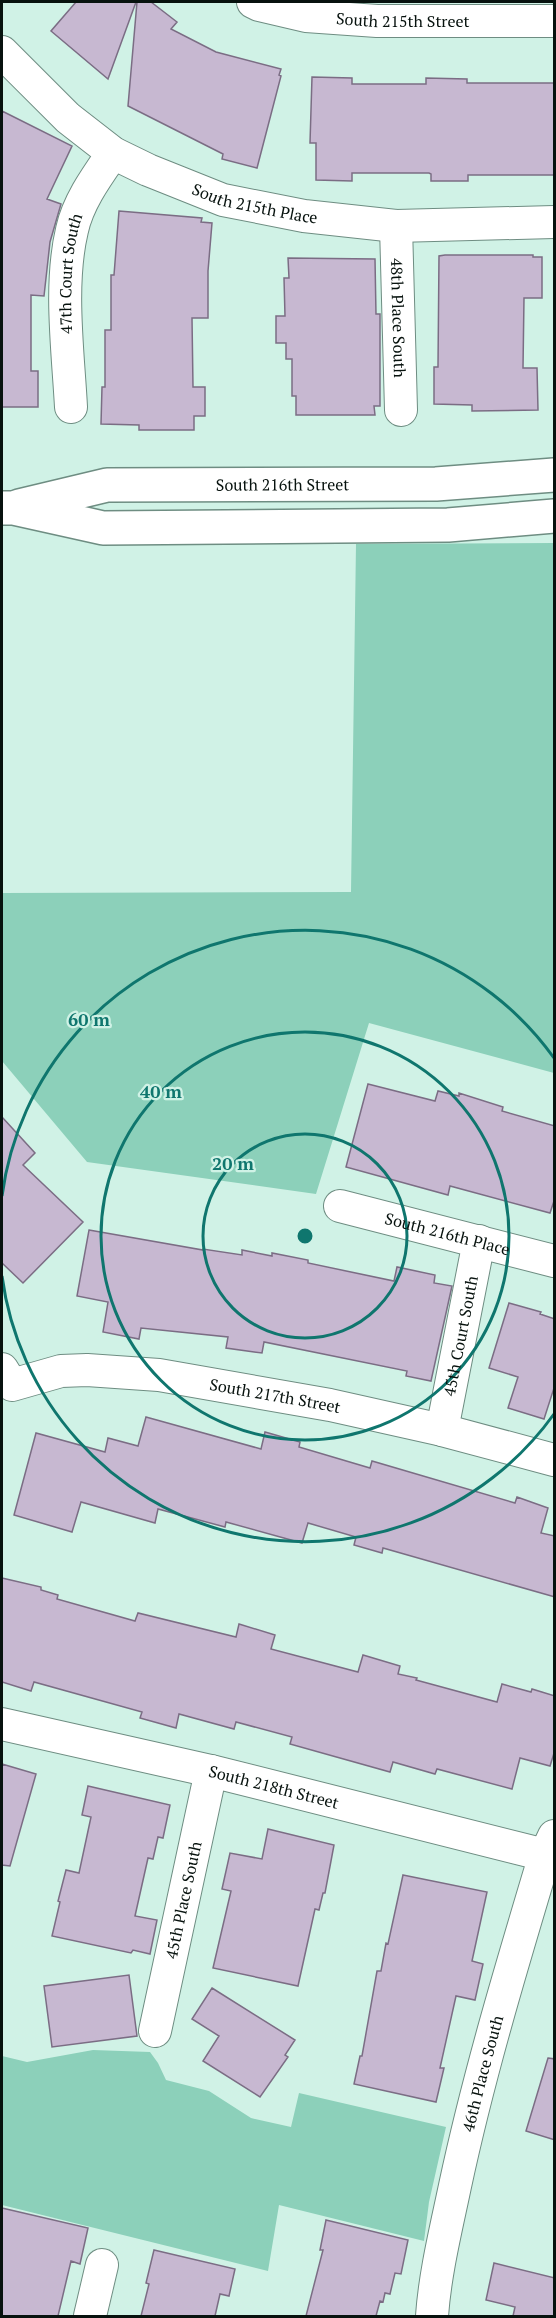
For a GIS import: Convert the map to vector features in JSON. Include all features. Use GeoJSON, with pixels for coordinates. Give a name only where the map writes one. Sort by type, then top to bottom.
{"type":"FeatureCollection","features":[{"type":"Feature","properties":{"kind":"street","name":"South 215th Street"},"geometry":{"type":"LineString","coordinates":[[253,2],[306,16],[377,21],[555,21]]}},
{"type":"Feature","properties":{"kind":"street","name":"South 215th Place"},"geometry":{"type":"LineString","coordinates":[[2,52],[68,118],[113,153],[148,170],[223,200],[304,216],[396,226],[555,222]]}},
{"type":"Feature","properties":{"kind":"street","name":"47th Court South"},"geometry":{"type":"LineString","coordinates":[[70,406],[66,280],[72,229],[91,186],[113,153]]}},
{"type":"Feature","properties":{"kind":"street","name":"48th Place South"},"geometry":{"type":"LineString","coordinates":[[396,226],[401,410]]}},
{"type":"Feature","properties":{"kind":"street","name":"South 216th Street"},"geometry":{"type":"LineString","coordinates":[[7,508],[106,485],[436,484],[555,475]]}},
{"type":"Feature","properties":{"kind":"street","name":"South 216th Street"},"geometry":{"type":"LineString","coordinates":[[7,508],[104,528],[448,525],[555,516]]}},
{"type":"Feature","properties":{"kind":"street","name":"South 216th Place"},"geometry":{"type":"LineString","coordinates":[[340,1206],[555,1261]]}},
{"type":"Feature","properties":{"kind":"street","name":"45th Court South"},"geometry":{"type":"LineString","coordinates":[[442,1430],[479,1241]]}},
{"type":"Feature","properties":{"kind":"street","name":"South 217th Street"},"geometry":{"type":"LineString","coordinates":[[5,1382],[61,1371],[87,1370],[159,1375],[330,1405],[442,1430],[555,1460]]}},
{"type":"Feature","properties":{"kind":"street","name":"South 218th Street"},"geometry":{"type":"LineString","coordinates":[[2,1724],[550,1845]]}},
{"type":"Feature","properties":{"kind":"street","name":"45th Place South"},"geometry":{"type":"LineString","coordinates":[[154,2031],[211,1771]]}},
{"type":"Feature","properties":{"kind":"street","name":"46th Place South"},"geometry":{"type":"LineString","coordinates":[[432,2316],[445,2232],[466,2134],[508,1976],[550,1845]]}},
{"type":"Feature","properties":{"kind":"street"},"geometry":{"type":"LineString","coordinates":[[90,2316],[102,2265]]}},
{"type":"Feature","properties":{"kind":"green space"},"geometry":{"type":"Polygon","coordinates":[[[554,543],[554,1073],[369,1023],[316,1194],[87,1162],[2,1061],[2,893],[351,892],[356,544],[554,543]]]}},
{"type":"Feature","properties":{"kind":"green space"},"geometry":{"type":"Polygon","coordinates":[[[93,2050],[150,2052],[166,2080],[209,2091],[251,2118],[291,2127],[299,2093],[446,2127],[429,2202],[424,2241],[279,2205],[268,2271],[2,2205],[2,2056],[27,2062],[93,2050]]]}},
{"type":"Feature","properties":{"kind":"building"},"geometry":{"type":"Polygon","coordinates":[[[76,2],[136,2],[108,79],[51,31],[76,2]]]}},
{"type":"Feature","properties":{"kind":"building"},"geometry":{"type":"Polygon","coordinates":[[[137,2],[151,2],[177,22],[171,29],[216,52],[281,69],[257,168],[222,159],[223,154],[128,106],[137,2]]]}},
{"type":"Feature","properties":{"kind":"building"},"geometry":{"type":"Polygon","coordinates":[[[312,77],[352,78],[352,84],[426,84],[426,78],[467,79],[467,83],[555,83],[555,175],[468,175],[468,181],[431,181],[429,173],[352,173],[352,181],[316,180],[316,143],[310,143],[312,77]]]}},
{"type":"Feature","properties":{"kind":"building"},"geometry":{"type":"Polygon","coordinates":[[[2,111],[72,146],[47,199],[61,204],[50,242],[44,296],[31,295],[31,371],[38,371],[38,407],[2,407],[2,111]]]}},
{"type":"Feature","properties":{"kind":"building"},"geometry":{"type":"Polygon","coordinates":[[[119,211],[202,218],[201,222],[212,223],[208,271],[208,318],[192,318],[193,387],[205,387],[205,416],[194,416],[194,430],[139,430],[139,425],[101,424],[102,387],[105,387],[105,330],[111,330],[111,275],[114,275],[119,211]]]}},
{"type":"Feature","properties":{"kind":"building"},"geometry":{"type":"Polygon","coordinates":[[[533,255],[533,257],[542,257],[542,298],[524,298],[523,368],[537,368],[538,410],[472,411],[472,405],[434,404],[434,367],[438,367],[439,256],[533,255]]]}},
{"type":"Feature","properties":{"kind":"building"},"geometry":{"type":"Polygon","coordinates":[[[288,258],[375,259],[376,314],[380,314],[380,406],[374,406],[375,415],[296,415],[296,396],[292,396],[292,359],[286,359],[286,343],[276,343],[276,316],[285,316],[284,278],[289,278],[288,258]]]}},
{"type":"Feature","properties":{"kind":"building"},"geometry":{"type":"Polygon","coordinates":[[[368,1084],[435,1101],[438,1091],[459,1096],[459,1093],[503,1107],[502,1111],[555,1126],[555,1198],[550,1213],[450,1186],[448,1195],[346,1167],[368,1084]]]}},
{"type":"Feature","properties":{"kind":"building"},"geometry":{"type":"Polygon","coordinates":[[[2,1117],[35,1153],[23,1165],[83,1222],[23,1283],[2,1263],[2,1117]]]}},
{"type":"Feature","properties":{"kind":"building"},"geometry":{"type":"Polygon","coordinates":[[[89,1230],[242,1255],[242,1250],[272,1256],[272,1253],[394,1281],[397,1267],[435,1275],[434,1283],[452,1286],[431,1381],[406,1376],[407,1371],[264,1342],[262,1353],[226,1348],[228,1337],[141,1328],[139,1339],[103,1332],[108,1302],[77,1296],[89,1230]]]}},
{"type":"Feature","properties":{"kind":"building"},"geometry":{"type":"Polygon","coordinates":[[[509,1303],[541,1312],[540,1314],[555,1319],[555,1385],[544,1419],[508,1408],[518,1377],[489,1368],[509,1303]]]}},
{"type":"Feature","properties":{"kind":"building"},"geometry":{"type":"Polygon","coordinates":[[[146,1417],[261,1449],[265,1432],[300,1442],[299,1447],[370,1468],[372,1461],[515,1503],[517,1497],[548,1508],[541,1533],[555,1536],[555,1597],[383,1548],[382,1553],[354,1545],[356,1537],[308,1523],[302,1543],[226,1522],[225,1527],[158,1509],[155,1523],[81,1502],[72,1532],[14,1515],[36,1433],[105,1452],[108,1438],[138,1446],[146,1417]]]}},
{"type":"Feature","properties":{"kind":"building"},"geometry":{"type":"Polygon","coordinates":[[[2,1578],[41,1587],[41,1590],[58,1595],[57,1599],[135,1621],[138,1613],[236,1637],[239,1624],[275,1635],[271,1649],[358,1672],[363,1655],[400,1666],[398,1674],[497,1702],[502,1684],[555,1696],[555,1750],[550,1766],[520,1758],[512,1789],[437,1769],[435,1774],[393,1762],[390,1772],[290,1744],[292,1737],[236,1722],[234,1729],[179,1714],[176,1728],[140,1718],[142,1712],[34,1682],[31,1691],[2,1682],[2,1578]]]}},
{"type":"Feature","properties":{"kind":"building"},"geometry":{"type":"Polygon","coordinates":[[[2,1764],[36,1774],[10,1866],[2,1865],[2,1764]]]}},
{"type":"Feature","properties":{"kind":"building"},"geometry":{"type":"Polygon","coordinates":[[[88,1786],[170,1805],[163,1838],[158,1837],[153,1859],[148,1858],[135,1916],[157,1920],[150,1954],[133,1950],[131,1953],[52,1936],[66,1870],[79,1873],[91,1817],[82,1815],[88,1786]]]}},
{"type":"Feature","properties":{"kind":"building"},"geometry":{"type":"Polygon","coordinates":[[[268,1829],[334,1845],[325,1893],[323,1893],[319,1910],[315,1909],[298,1986],[213,1968],[231,1891],[222,1889],[230,1853],[262,1859],[268,1829]]]}},
{"type":"Feature","properties":{"kind":"building"},"geometry":{"type":"Polygon","coordinates":[[[403,1875],[487,1892],[472,1961],[483,1964],[475,2000],[456,1996],[440,2068],[444,2068],[436,2102],[354,2084],[360,2056],[362,2056],[377,1971],[381,1971],[403,1875]]]}},
{"type":"Feature","properties":{"kind":"building"},"geometry":{"type":"Polygon","coordinates":[[[129,1975],[137,2036],[52,2047],[44,1986],[129,1975]]]}},
{"type":"Feature","properties":{"kind":"building"},"geometry":{"type":"Polygon","coordinates":[[[212,1988],[295,2040],[285,2055],[288,2057],[260,2097],[203,2061],[219,2036],[192,2019],[212,1988]]]}},
{"type":"Feature","properties":{"kind":"building"},"geometry":{"type":"Polygon","coordinates":[[[548,2058],[555,2059],[555,2140],[526,2131],[548,2058]]]}},
{"type":"Feature","properties":{"kind":"building"},"geometry":{"type":"Polygon","coordinates":[[[2,2208],[88,2228],[80,2264],[71,2261],[58,2316],[2,2316],[2,2208]]]}},
{"type":"Feature","properties":{"kind":"building"},"geometry":{"type":"Polygon","coordinates":[[[326,2220],[408,2240],[401,2274],[395,2273],[390,2294],[385,2293],[376,2316],[306,2316],[323,2250],[320,2250],[326,2220]]]}},
{"type":"Feature","properties":{"kind":"building"},"geometry":{"type":"Polygon","coordinates":[[[154,2250],[235,2269],[229,2296],[220,2294],[215,2316],[141,2316],[154,2250]]]}},
{"type":"Feature","properties":{"kind":"building"},"geometry":{"type":"Polygon","coordinates":[[[494,2263],[555,2278],[555,2316],[513,2316],[515,2307],[486,2300],[494,2263]]]}}]}
